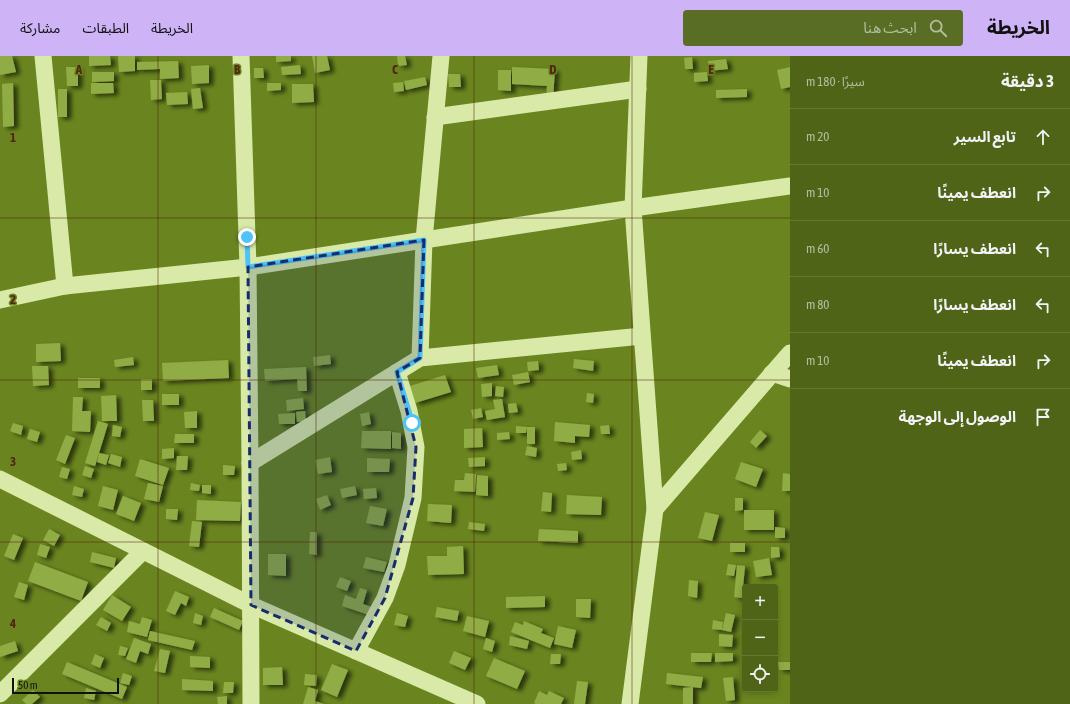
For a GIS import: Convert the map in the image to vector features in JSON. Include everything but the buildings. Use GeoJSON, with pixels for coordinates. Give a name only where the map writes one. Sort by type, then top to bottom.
{"type":"FeatureCollection","features":[{"type":"Feature","properties":{"kind":"street"},"geometry":{"type":"LineString","coordinates":[[43,56],[65,286]]}},
{"type":"Feature","properties":{"kind":"street"},"geometry":{"type":"LineString","coordinates":[[241,56],[248,267],[251,704]]}},
{"type":"Feature","properties":{"kind":"street"},"geometry":{"type":"LineString","coordinates":[[420,358],[424,240],[441,56]]}},
{"type":"Feature","properties":{"kind":"street"},"geometry":{"type":"LineString","coordinates":[[630,704],[655,509],[633,208],[639,56]]}},
{"type":"Feature","properties":{"kind":"street"},"geometry":{"type":"LineString","coordinates":[[435,116],[638,89]]}},
{"type":"Feature","properties":{"kind":"street"},"geometry":{"type":"LineString","coordinates":[[0,300],[65,286],[248,267],[633,208],[790,186]]}},
{"type":"Feature","properties":{"kind":"street"},"geometry":{"type":"LineString","coordinates":[[250,463],[420,358],[642,336]]}},
{"type":"Feature","properties":{"kind":"street"},"geometry":{"type":"LineString","coordinates":[[655,509],[790,353]]}},
{"type":"Feature","properties":{"kind":"street"},"geometry":{"type":"LineString","coordinates":[[356,651],[385,598],[397,565],[413,498],[416,447],[409,411],[397,372]]}},
{"type":"Feature","properties":{"kind":"street"},"geometry":{"type":"LineString","coordinates":[[772,373],[790,379]]}},
{"type":"Feature","properties":{"kind":"street"},"geometry":{"type":"LineString","coordinates":[[0,479],[251,605],[477,704]]}},
{"type":"Feature","properties":{"kind":"street"},"geometry":{"type":"LineString","coordinates":[[0,694],[143,551]]}},
{"type":"Feature","properties":{"kind":"highlighted area"},"geometry":{"type":"Polygon","coordinates":[[[424,240],[420,358],[397,372],[416,447],[413,498],[385,598],[356,651],[251,605],[248,267],[424,240]]]}},
{"type":"Feature","properties":{"kind":"route"},"geometry":{"type":"LineString","coordinates":[[247,237],[248,267],[424,240],[420,358],[397,372],[412,423]]}}]}
